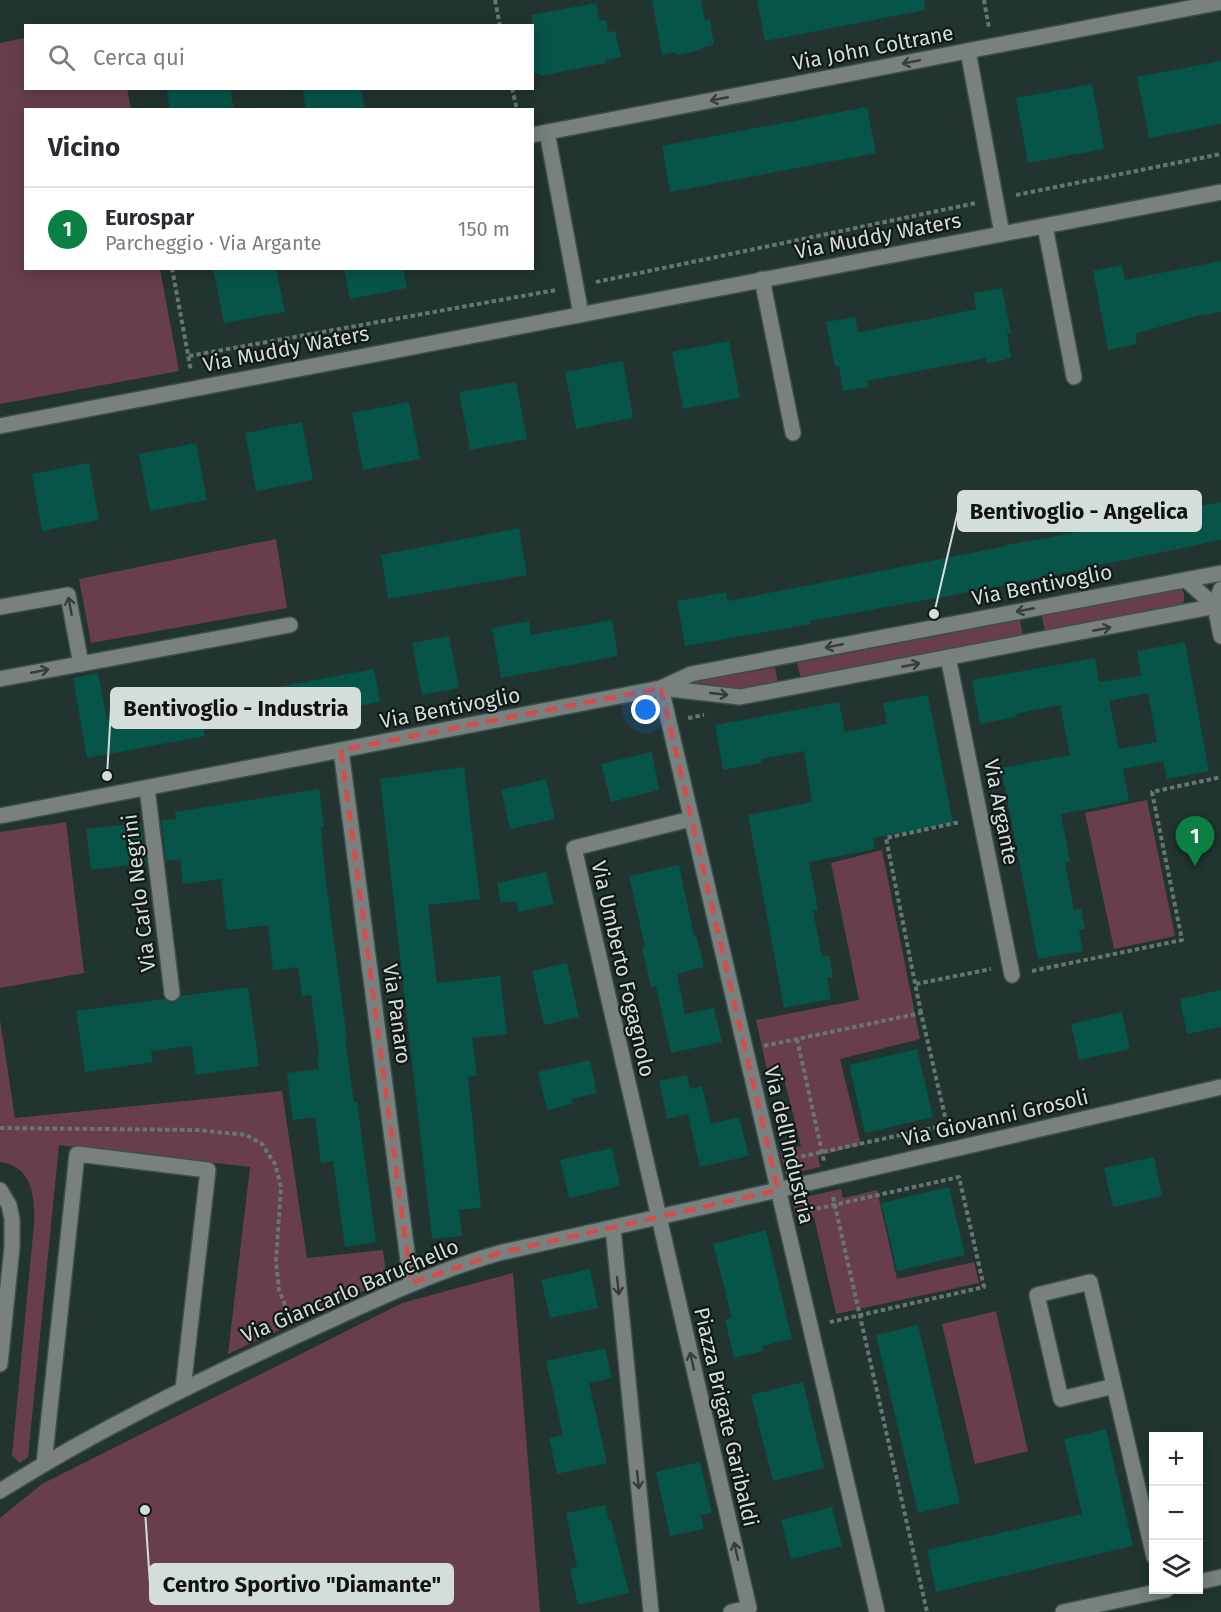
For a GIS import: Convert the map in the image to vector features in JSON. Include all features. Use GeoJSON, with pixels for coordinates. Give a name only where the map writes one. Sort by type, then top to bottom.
{"type":"FeatureCollection","features":[{"type":"Feature","properties":{"kind":"street","name":"Via John Coltrane"},"geometry":{"type":"LineString","coordinates":[[540,133],[1221,2]]}},
{"type":"Feature","properties":{"kind":"street"},"geometry":{"type":"LineString","coordinates":[[968,51],[1002,234]]}},
{"type":"Feature","properties":{"kind":"street"},"geometry":{"type":"LineString","coordinates":[[540,133],[581,314]]}},
{"type":"Feature","properties":{"kind":"street","name":"Via Muddy Waters"},"geometry":{"type":"LineString","coordinates":[[0,426],[1221,192]]}},
{"type":"Feature","properties":{"kind":"street"},"geometry":{"type":"LineString","coordinates":[[1045,225],[1074,377]]}},
{"type":"Feature","properties":{"kind":"street"},"geometry":{"type":"LineString","coordinates":[[762,279],[793,433]]}},
{"type":"Feature","properties":{"kind":"street","name":"Via Bentivoglio"},"geometry":{"type":"LineString","coordinates":[[0,816],[660,688],[690,674],[1221,573]]}},
{"type":"Feature","properties":{"kind":"street"},"geometry":{"type":"LineString","coordinates":[[1186,580],[1218,606]]}},
{"type":"Feature","properties":{"kind":"street"},"geometry":{"type":"LineString","coordinates":[[1221,589],[1218,606],[1221,636]]}},
{"type":"Feature","properties":{"kind":"street"},"geometry":{"type":"LineString","coordinates":[[0,607],[68,595],[81,664]]}},
{"type":"Feature","properties":{"kind":"street","name":"Via Bentivoglio"},"geometry":{"type":"LineString","coordinates":[[660,688],[740,697],[1218,606]]}},
{"type":"Feature","properties":{"kind":"street"},"geometry":{"type":"LineString","coordinates":[[0,679],[291,624]]}},
{"type":"Feature","properties":{"kind":"street","name":"Via Argante"},"geometry":{"type":"LineString","coordinates":[[948,657],[1012,975]]}},
{"type":"Feature","properties":{"kind":"street","name":"Via dell'Industria"},"geometry":{"type":"LineString","coordinates":[[660,688],[877,1612]]}},
{"type":"Feature","properties":{"kind":"street","name":"Via Panaro"},"geometry":{"type":"LineString","coordinates":[[340,750],[411,1283]]}},
{"type":"Feature","properties":{"kind":"street","name":"Via Carlo Negrini"},"geometry":{"type":"LineString","coordinates":[[147,788],[172,993]]}},
{"type":"Feature","properties":{"kind":"street","name":"Via Umberto Fogagnolo"},"geometry":{"type":"LineString","coordinates":[[659,1217],[574,848],[692,819]]}},
{"type":"Feature","properties":{"kind":"street","name":"Via Giovanni Grosoli"},"geometry":{"type":"LineString","coordinates":[[778,1190],[1221,1087]]}},
{"type":"Feature","properties":{"kind":"street"},"geometry":{"type":"LineString","coordinates":[[44,1464],[77,1154],[208,1170],[183,1389]]}},
{"type":"Feature","properties":{"kind":"street"},"geometry":{"type":"LineString","coordinates":[[0,1190],[9,1204],[12,1219],[12,1247],[0,1364]]}},
{"type":"Feature","properties":{"kind":"street","name":"Via Giancarlo Baruchello"},"geometry":{"type":"LineString","coordinates":[[4,1486],[183,1389],[411,1283],[457,1265],[499,1253],[778,1190]]}},
{"type":"Feature","properties":{"kind":"street","name":"Piazza Brigate Garibaldi"},"geometry":{"type":"LineString","coordinates":[[659,1217],[749,1608],[731,1612]]}},
{"type":"Feature","properties":{"kind":"street"},"geometry":{"type":"LineString","coordinates":[[613,1228],[651,1612]]}},
{"type":"Feature","properties":{"kind":"street"},"geometry":{"type":"LineString","coordinates":[[1114,1386],[1061,1399],[1037,1295],[1090,1282],[1150,1540]]}},
{"type":"Feature","properties":{"kind":"street"},"geometry":{"type":"LineString","coordinates":[[1203,1581],[1221,1577]]}},
{"type":"Feature","properties":{"kind":"street"},"geometry":{"type":"LineString","coordinates":[[1063,1612],[1149,1593]]}},
{"type":"Feature","properties":{"kind":"path"},"geometry":{"type":"LineString","coordinates":[[495,0],[500,24]]}},
{"type":"Feature","properties":{"kind":"path"},"geometry":{"type":"LineString","coordinates":[[984,0],[993,46]]}},
{"type":"Feature","properties":{"kind":"path"},"geometry":{"type":"LineString","coordinates":[[512,90],[517,108]]}},
{"type":"Feature","properties":{"kind":"path"},"geometry":{"type":"LineString","coordinates":[[189,356],[576,286],[1221,154]]}},
{"type":"Feature","properties":{"kind":"path"},"geometry":{"type":"LineString","coordinates":[[172,270],[194,388]]}},
{"type":"Feature","properties":{"kind":"path"},"geometry":{"type":"LineString","coordinates":[[916,984],[996,968],[998,978],[1182,940],[1152,792],[1221,777]]}},
{"type":"Feature","properties":{"kind":"path"},"geometry":{"type":"LineString","coordinates":[[772,1163],[947,1125],[921,1013],[886,838],[981,818]]}},
{"type":"Feature","properties":{"kind":"path"},"geometry":{"type":"LineString","coordinates":[[746,1050],[921,1013]]}},
{"type":"Feature","properties":{"kind":"path"},"geometry":{"type":"LineString","coordinates":[[797,1039],[927,1612]]}},
{"type":"Feature","properties":{"kind":"path"},"geometry":{"type":"LineString","coordinates":[[784,1216],[959,1177],[984,1287],[810,1327]]}},
{"type":"Feature","properties":{"kind":"highlighted area"},"geometry":{"type":"Polygon","coordinates":[[[661,688],[778,1190],[499,1253],[411,1283],[341,750],[661,688]]]}},
{"type":"Feature","properties":{"kind":"shaded area"},"geometry":{"type":"Polygon","coordinates":[[[24,38],[24,90],[127,90],[131,108],[24,108],[24,270],[160,270],[179,371],[0,404],[0,43],[24,38]]]}},
{"type":"Feature","properties":{"kind":"shaded area"},"geometry":{"type":"Polygon","coordinates":[[[276,539],[287,608],[91,643],[79,579],[276,539]]]}},
{"type":"Feature","properties":{"kind":"shaded area"},"geometry":{"type":"Polygon","coordinates":[[[1181,588],[1184,601],[1181,604],[1045,631],[1041,613],[1181,588]]]}},
{"type":"Feature","properties":{"kind":"shaded area"},"geometry":{"type":"Polygon","coordinates":[[[1020,620],[1023,636],[801,679],[797,663],[1020,620]]]}},
{"type":"Feature","properties":{"kind":"shaded area"},"geometry":{"type":"Polygon","coordinates":[[[775,668],[778,683],[739,689],[687,682],[775,668]]]}},
{"type":"Feature","properties":{"kind":"shaded area"},"geometry":{"type":"Polygon","coordinates":[[[1147,800],[1175,936],[1114,949],[1085,813],[1147,800]]]}},
{"type":"Feature","properties":{"kind":"shaded area"},"geometry":{"type":"Polygon","coordinates":[[[66,822],[84,973],[0,988],[0,832],[66,822]]]}},
{"type":"Feature","properties":{"kind":"shaded area"},"geometry":{"type":"Polygon","coordinates":[[[882,850],[920,1039],[840,1059],[861,1145],[818,1156],[820,1167],[786,1175],[780,1151],[801,1146],[781,1067],[767,1070],[756,1020],[859,1000],[831,863],[882,850]]]}},
{"type":"Feature","properties":{"kind":"shaded area"},"geometry":{"type":"Polygon","coordinates":[[[0,1020],[15,1118],[282,1091],[307,1258],[383,1250],[387,1280],[228,1354],[250,1167],[59,1145],[28,1457],[20,1463],[12,1456],[34,1204],[26,1177],[11,1165],[0,1162],[0,1020]]]}},
{"type":"Feature","properties":{"kind":"shaded area"},"geometry":{"type":"Polygon","coordinates":[[[841,1189],[843,1198],[877,1190],[897,1279],[974,1262],[979,1283],[836,1314],[814,1217],[797,1220],[792,1200],[841,1189]]]}},
{"type":"Feature","properties":{"kind":"shaded area"},"geometry":{"type":"Polygon","coordinates":[[[513,1273],[540,1612],[0,1612],[0,1518],[42,1484],[402,1303],[513,1273]]]}},
{"type":"Feature","properties":{"kind":"shaded area"},"geometry":{"type":"Polygon","coordinates":[[[996,1311],[1028,1451],[975,1464],[942,1324],[996,1311]]]}},
{"type":"Feature","properties":{"kind":"building"},"geometry":{"type":"Polygon","coordinates":[[[652,0],[701,0],[705,21],[710,20],[714,45],[677,55],[676,52],[662,55],[652,0]]]}},
{"type":"Feature","properties":{"kind":"building"},"geometry":{"type":"Polygon","coordinates":[[[757,0],[924,0],[925,10],[765,41],[757,0]]]}},
{"type":"Feature","properties":{"kind":"building"},"geometry":{"type":"Polygon","coordinates":[[[596,3],[600,21],[606,20],[608,32],[615,31],[621,57],[606,60],[606,63],[540,76],[539,73],[534,74],[532,15],[596,3]]]}},
{"type":"Feature","properties":{"kind":"building"},"geometry":{"type":"Polygon","coordinates":[[[1221,61],[1221,124],[1149,138],[1137,77],[1221,61]]]}},
{"type":"Feature","properties":{"kind":"building"},"geometry":{"type":"Polygon","coordinates":[[[1092,84],[1104,149],[1028,163],[1016,98],[1092,84]]]}},
{"type":"Feature","properties":{"kind":"building"},"geometry":{"type":"Polygon","coordinates":[[[166,90],[230,90],[234,108],[170,108],[166,90]]]}},
{"type":"Feature","properties":{"kind":"building"},"geometry":{"type":"Polygon","coordinates":[[[302,90],[361,90],[365,108],[306,108],[302,90]]]}},
{"type":"Feature","properties":{"kind":"building"},"geometry":{"type":"Polygon","coordinates":[[[867,107],[876,153],[670,192],[662,146],[867,107]]]}},
{"type":"Feature","properties":{"kind":"building"},"geometry":{"type":"Polygon","coordinates":[[[1221,261],[1221,312],[1193,317],[1135,334],[1137,344],[1108,350],[1093,271],[1122,265],[1125,280],[1221,261]]]}},
{"type":"Feature","properties":{"kind":"building"},"geometry":{"type":"Polygon","coordinates":[[[213,270],[276,270],[285,312],[224,323],[213,270]]]}},
{"type":"Feature","properties":{"kind":"building"},"geometry":{"type":"Polygon","coordinates":[[[344,270],[403,270],[407,288],[350,299],[344,270]]]}},
{"type":"Feature","properties":{"kind":"building"},"geometry":{"type":"Polygon","coordinates":[[[1002,288],[1011,333],[1007,333],[1011,358],[987,364],[986,358],[867,381],[868,387],[843,391],[839,366],[835,367],[826,322],[855,317],[858,332],[934,318],[976,309],[973,293],[1002,288]]]}},
{"type":"Feature","properties":{"kind":"building"},"geometry":{"type":"Polygon","coordinates":[[[729,341],[740,398],[683,409],[672,352],[729,341]]]}},
{"type":"Feature","properties":{"kind":"building"},"geometry":{"type":"Polygon","coordinates":[[[623,361],[633,418],[576,429],[565,372],[623,361]]]}},
{"type":"Feature","properties":{"kind":"building"},"geometry":{"type":"Polygon","coordinates":[[[516,382],[527,439],[470,450],[459,392],[516,382]]]}},
{"type":"Feature","properties":{"kind":"building"},"geometry":{"type":"Polygon","coordinates":[[[409,402],[420,459],[363,470],[352,413],[409,402]]]}},
{"type":"Feature","properties":{"kind":"building"},"geometry":{"type":"Polygon","coordinates":[[[302,422],[313,480],[256,491],[245,433],[302,422]]]}},
{"type":"Feature","properties":{"kind":"building"},"geometry":{"type":"Polygon","coordinates":[[[196,443],[207,500],[150,511],[139,454],[196,443]]]}},
{"type":"Feature","properties":{"kind":"building"},"geometry":{"type":"Polygon","coordinates":[[[89,463],[99,520],[42,531],[32,474],[89,463]]]}},
{"type":"Feature","properties":{"kind":"building"},"geometry":{"type":"Polygon","coordinates":[[[1221,502],[1221,540],[981,590],[810,621],[811,624],[685,646],[677,601],[726,592],[728,601],[1221,502]]]}},
{"type":"Feature","properties":{"kind":"building"},"geometry":{"type":"Polygon","coordinates":[[[519,528],[527,575],[388,599],[381,555],[519,528]]]}},
{"type":"Feature","properties":{"kind":"building"},"geometry":{"type":"Polygon","coordinates":[[[612,620],[618,656],[501,678],[492,628],[529,621],[531,635],[612,620]]]}},
{"type":"Feature","properties":{"kind":"building"},"geometry":{"type":"Polygon","coordinates":[[[449,636],[459,688],[422,695],[412,643],[449,636]]]}},
{"type":"Feature","properties":{"kind":"building"},"geometry":{"type":"Polygon","coordinates":[[[1185,642],[1209,771],[1167,779],[1163,761],[1123,769],[1129,801],[1061,814],[1070,861],[1065,862],[1074,910],[1081,909],[1085,929],[1079,930],[1083,951],[1038,959],[1001,768],[1070,755],[1060,705],[980,724],[972,680],[1095,658],[1099,682],[1141,676],[1137,651],[1185,642]],[[1148,693],[1109,701],[1119,749],[1157,742],[1148,693]]]}},
{"type":"Feature","properties":{"kind":"building"},"geometry":{"type":"Polygon","coordinates":[[[374,669],[380,702],[258,725],[252,692],[374,669]]]}},
{"type":"Feature","properties":{"kind":"building"},"geometry":{"type":"Polygon","coordinates":[[[98,673],[107,720],[199,703],[205,736],[87,758],[73,678],[98,673]]]}},
{"type":"Feature","properties":{"kind":"building"},"geometry":{"type":"Polygon","coordinates":[[[928,695],[953,823],[873,838],[875,849],[809,862],[818,910],[813,910],[822,957],[829,955],[833,977],[827,978],[831,999],[784,1008],[748,815],[812,802],[804,751],[761,759],[761,763],[723,770],[715,725],[839,702],[845,732],[887,724],[883,703],[928,695]]]}},
{"type":"Feature","properties":{"kind":"building"},"geometry":{"type":"Polygon","coordinates":[[[652,752],[659,790],[611,802],[601,764],[652,752]]]}},
{"type":"Feature","properties":{"kind":"building"},"geometry":{"type":"Polygon","coordinates":[[[464,767],[480,899],[428,905],[437,983],[500,976],[507,1034],[472,1038],[477,1076],[468,1077],[481,1208],[459,1210],[462,1236],[432,1239],[380,779],[464,767]]]}},
{"type":"Feature","properties":{"kind":"building"},"geometry":{"type":"Polygon","coordinates":[[[546,779],[555,819],[510,829],[501,790],[546,779]]]}},
{"type":"Feature","properties":{"kind":"building"},"geometry":{"type":"Polygon","coordinates":[[[319,789],[324,826],[321,827],[325,874],[347,1039],[345,1039],[354,1102],[357,1102],[376,1242],[345,1247],[333,1161],[321,1163],[315,1117],[293,1120],[287,1073],[319,1069],[311,995],[302,996],[298,967],[273,970],[268,925],[227,930],[221,879],[183,884],[180,859],[166,861],[161,820],[176,819],[175,812],[319,789]]]}},
{"type":"Feature","properties":{"kind":"building"},"geometry":{"type":"Polygon","coordinates":[[[141,823],[146,863],[91,870],[86,829],[141,823]]]}},
{"type":"Feature","properties":{"kind":"building"},"geometry":{"type":"Polygon","coordinates":[[[679,865],[694,936],[696,935],[704,967],[677,974],[685,1014],[714,1008],[722,1042],[671,1053],[656,986],[651,987],[642,948],[645,947],[629,876],[679,865]]]}},
{"type":"Feature","properties":{"kind":"building"},"geometry":{"type":"Polygon","coordinates":[[[546,872],[554,904],[518,912],[516,901],[501,903],[497,883],[546,872]]]}},
{"type":"Feature","properties":{"kind":"building"},"geometry":{"type":"Polygon","coordinates":[[[567,963],[579,1017],[544,1025],[532,971],[567,963]]]}},
{"type":"Feature","properties":{"kind":"building"},"geometry":{"type":"Polygon","coordinates":[[[248,987],[259,1066],[196,1075],[192,1046],[151,1051],[153,1062],[85,1072],[76,1011],[164,999],[174,1003],[181,996],[248,987]]]}},
{"type":"Feature","properties":{"kind":"building"},"geometry":{"type":"Polygon","coordinates":[[[1221,990],[1221,1027],[1187,1034],[1180,999],[1221,990]]]}},
{"type":"Feature","properties":{"kind":"building"},"geometry":{"type":"Polygon","coordinates":[[[1122,1012],[1130,1049],[1079,1060],[1071,1024],[1122,1012]]]}},
{"type":"Feature","properties":{"kind":"building"},"geometry":{"type":"Polygon","coordinates":[[[917,1049],[933,1117],[865,1133],[849,1065],[917,1049]]]}},
{"type":"Feature","properties":{"kind":"building"},"geometry":{"type":"Polygon","coordinates":[[[590,1060],[597,1093],[571,1099],[573,1104],[547,1110],[538,1072],[590,1060]]]}},
{"type":"Feature","properties":{"kind":"building"},"geometry":{"type":"Polygon","coordinates":[[[687,1075],[690,1089],[702,1086],[711,1124],[739,1117],[749,1156],[700,1167],[688,1114],[667,1119],[659,1081],[687,1075]]]}},
{"type":"Feature","properties":{"kind":"building"},"geometry":{"type":"Polygon","coordinates":[[[612,1148],[620,1186],[569,1198],[560,1160],[612,1148]]]}},
{"type":"Feature","properties":{"kind":"building"},"geometry":{"type":"Polygon","coordinates":[[[1154,1157],[1162,1196],[1113,1207],[1104,1168],[1154,1157]]]}},
{"type":"Feature","properties":{"kind":"building"},"geometry":{"type":"Polygon","coordinates":[[[949,1187],[965,1255],[897,1271],[881,1203],[949,1187]]]}},
{"type":"Feature","properties":{"kind":"building"},"geometry":{"type":"Polygon","coordinates":[[[766,1230],[792,1339],[762,1346],[763,1351],[734,1358],[725,1320],[732,1318],[713,1244],[766,1230]]]}},
{"type":"Feature","properties":{"kind":"building"},"geometry":{"type":"Polygon","coordinates":[[[590,1269],[598,1308],[550,1318],[541,1280],[590,1269]]]}},
{"type":"Feature","properties":{"kind":"building"},"geometry":{"type":"Polygon","coordinates":[[[918,1325],[960,1503],[918,1513],[876,1335],[918,1325]]]}},
{"type":"Feature","properties":{"kind":"building"},"geometry":{"type":"Polygon","coordinates":[[[605,1348],[612,1378],[589,1383],[607,1463],[557,1474],[549,1438],[563,1435],[546,1361],[605,1348]]]}},
{"type":"Feature","properties":{"kind":"building"},"geometry":{"type":"Polygon","coordinates":[[[803,1382],[824,1468],[773,1481],[751,1395],[803,1382]]]}},
{"type":"Feature","properties":{"kind":"building"},"geometry":{"type":"Polygon","coordinates":[[[1106,1429],[1133,1546],[936,1592],[927,1550],[1082,1514],[1064,1439],[1106,1429]]]}},
{"type":"Feature","properties":{"kind":"building"},"geometry":{"type":"Polygon","coordinates":[[[700,1462],[712,1513],[701,1515],[704,1529],[670,1536],[656,1472],[700,1462]]]}},
{"type":"Feature","properties":{"kind":"building"},"geometry":{"type":"Polygon","coordinates":[[[605,1505],[609,1521],[611,1520],[629,1593],[578,1605],[570,1569],[577,1567],[566,1513],[605,1505]]]}},
{"type":"Feature","properties":{"kind":"building"},"geometry":{"type":"Polygon","coordinates":[[[832,1507],[842,1546],[791,1559],[781,1520],[832,1507]]]}},
{"type":"Feature","properties":{"kind":"place","name":"Bentivoglio - Angelica"},"geometry":{"type":"Point","coordinates":[934,614]}},
{"type":"Feature","properties":{"kind":"place","name":"Bentivoglio - Industria"},"geometry":{"type":"Point","coordinates":[107,776]}},
{"type":"Feature","properties":{"kind":"place","name":"Eurospar"},"geometry":{"type":"Point","coordinates":[1195,866]}},
{"type":"Feature","properties":{"kind":"place","name":"Centro Sportivo \"Diamante\""},"geometry":{"type":"Point","coordinates":[145,1510]}}]}
